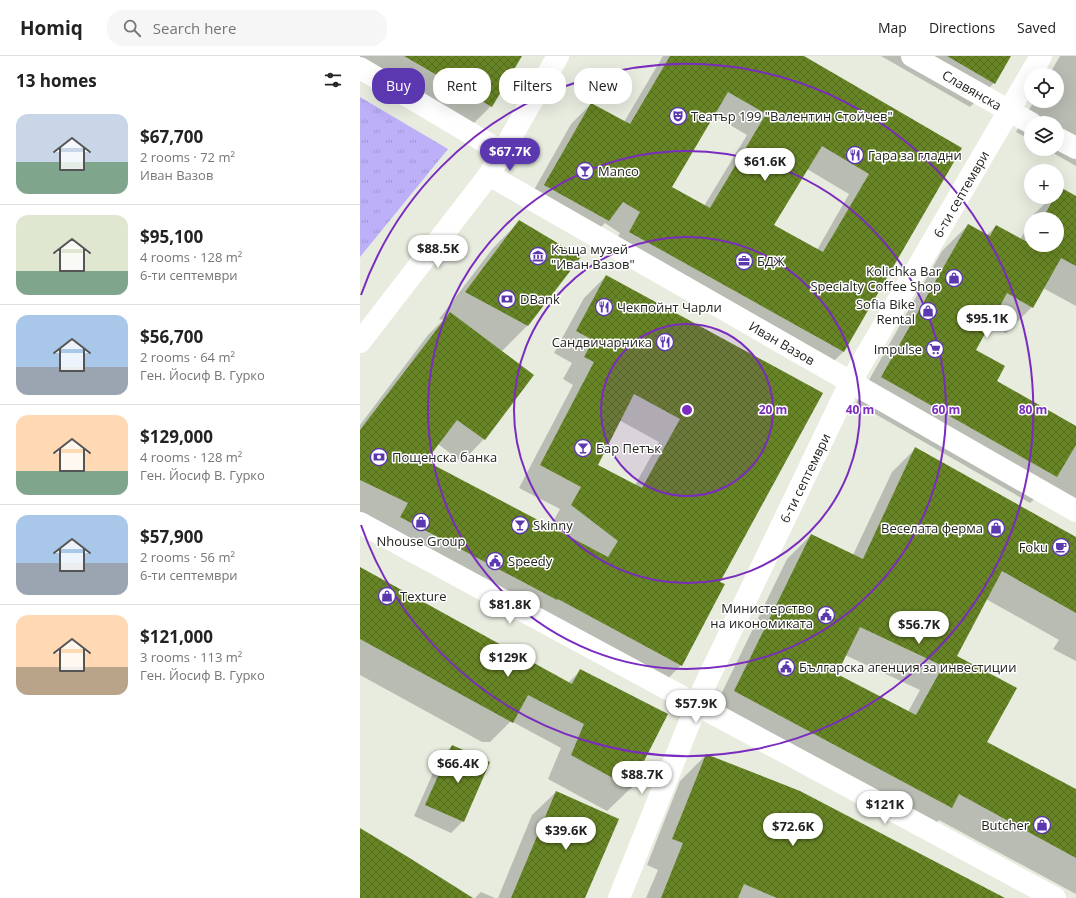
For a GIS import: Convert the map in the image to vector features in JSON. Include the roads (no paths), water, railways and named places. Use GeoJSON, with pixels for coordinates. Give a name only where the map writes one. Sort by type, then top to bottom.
{"type":"FeatureCollection","features":[{"type":"Feature","properties":{"kind":"street"},"geometry":{"type":"LineString","coordinates":[[360,342],[489,174],[558,56]]}},
{"type":"Feature","properties":{"kind":"street","name":"Славянска"},"geometry":{"type":"LineString","coordinates":[[912,56],[1024,119]]}},
{"type":"Feature","properties":{"kind":"street","name":"6-ти септември"},"geometry":{"type":"LineString","coordinates":[[619,898],[697,705],[850,383],[1040,56]]}},
{"type":"Feature","properties":{"kind":"street"},"geometry":{"type":"LineString","coordinates":[[360,68],[502,152]]}},
{"type":"Feature","properties":{"kind":"street"},"geometry":{"type":"LineString","coordinates":[[1064,142],[1076,148]]}},
{"type":"Feature","properties":{"kind":"street","name":"Иван Вазов"},"geometry":{"type":"LineString","coordinates":[[489,174],[850,383],[1076,511]]}},
{"type":"Feature","properties":{"kind":"street"},"geometry":{"type":"LineString","coordinates":[[360,523],[565,636],[697,705],[1055,898]]}},
{"type":"Feature","properties":{"kind":"place","name":"Театър 199 \"Валентин Стойчев\""},"geometry":{"type":"Point","coordinates":[678,116]}},
{"type":"Feature","properties":{"kind":"place","name":"Гара за гладни"},"geometry":{"type":"Point","coordinates":[855,155]}},
{"type":"Feature","properties":{"kind":"place","name":"Manco"},"geometry":{"type":"Point","coordinates":[585,171]}},
{"type":"Feature","properties":{"kind":"place","name":"Къща музей \"Иван Вазов\""},"geometry":{"type":"Point","coordinates":[538,256]}},
{"type":"Feature","properties":{"kind":"place","name":"БДЖ"},"geometry":{"type":"Point","coordinates":[744,261]}},
{"type":"Feature","properties":{"kind":"place","name":"Kolichka Bar Specialty Coffee Shop"},"geometry":{"type":"Point","coordinates":[954,278]}},
{"type":"Feature","properties":{"kind":"place","name":"DBank"},"geometry":{"type":"Point","coordinates":[507,299]}},
{"type":"Feature","properties":{"kind":"place","name":"Чекпойнт Чарли"},"geometry":{"type":"Point","coordinates":[604,307]}},
{"type":"Feature","properties":{"kind":"place","name":"Sofia Bike Rental"},"geometry":{"type":"Point","coordinates":[928,311]}},
{"type":"Feature","properties":{"kind":"place","name":"Сандвичарника"},"geometry":{"type":"Point","coordinates":[665,342]}},
{"type":"Feature","properties":{"kind":"place","name":"Impulse"},"geometry":{"type":"Point","coordinates":[935,349]}},
{"type":"Feature","properties":{"kind":"place","name":"Бар Петък"},"geometry":{"type":"Point","coordinates":[583,448]}},
{"type":"Feature","properties":{"kind":"place","name":"Пощенска банка"},"geometry":{"type":"Point","coordinates":[379,457]}},
{"type":"Feature","properties":{"kind":"place","name":"Nhouse Group"},"geometry":{"type":"Point","coordinates":[421,522]}},
{"type":"Feature","properties":{"kind":"place","name":"Skinny"},"geometry":{"type":"Point","coordinates":[520,525]}},
{"type":"Feature","properties":{"kind":"place","name":"Веселата ферма"},"geometry":{"type":"Point","coordinates":[996,528]}},
{"type":"Feature","properties":{"kind":"place","name":"Foku"},"geometry":{"type":"Point","coordinates":[1061,547]}},
{"type":"Feature","properties":{"kind":"place","name":"Speedy"},"geometry":{"type":"Point","coordinates":[495,561]}},
{"type":"Feature","properties":{"kind":"place","name":"Texture"},"geometry":{"type":"Point","coordinates":[387,596]}},
{"type":"Feature","properties":{"kind":"place","name":"Министерство на икономиката"},"geometry":{"type":"Point","coordinates":[826,615]}},
{"type":"Feature","properties":{"kind":"place","name":"Българска агенция за инвестиции"},"geometry":{"type":"Point","coordinates":[786,667]}},
{"type":"Feature","properties":{"kind":"place","name":"Butcher"},"geometry":{"type":"Point","coordinates":[1042,825]}}]}
